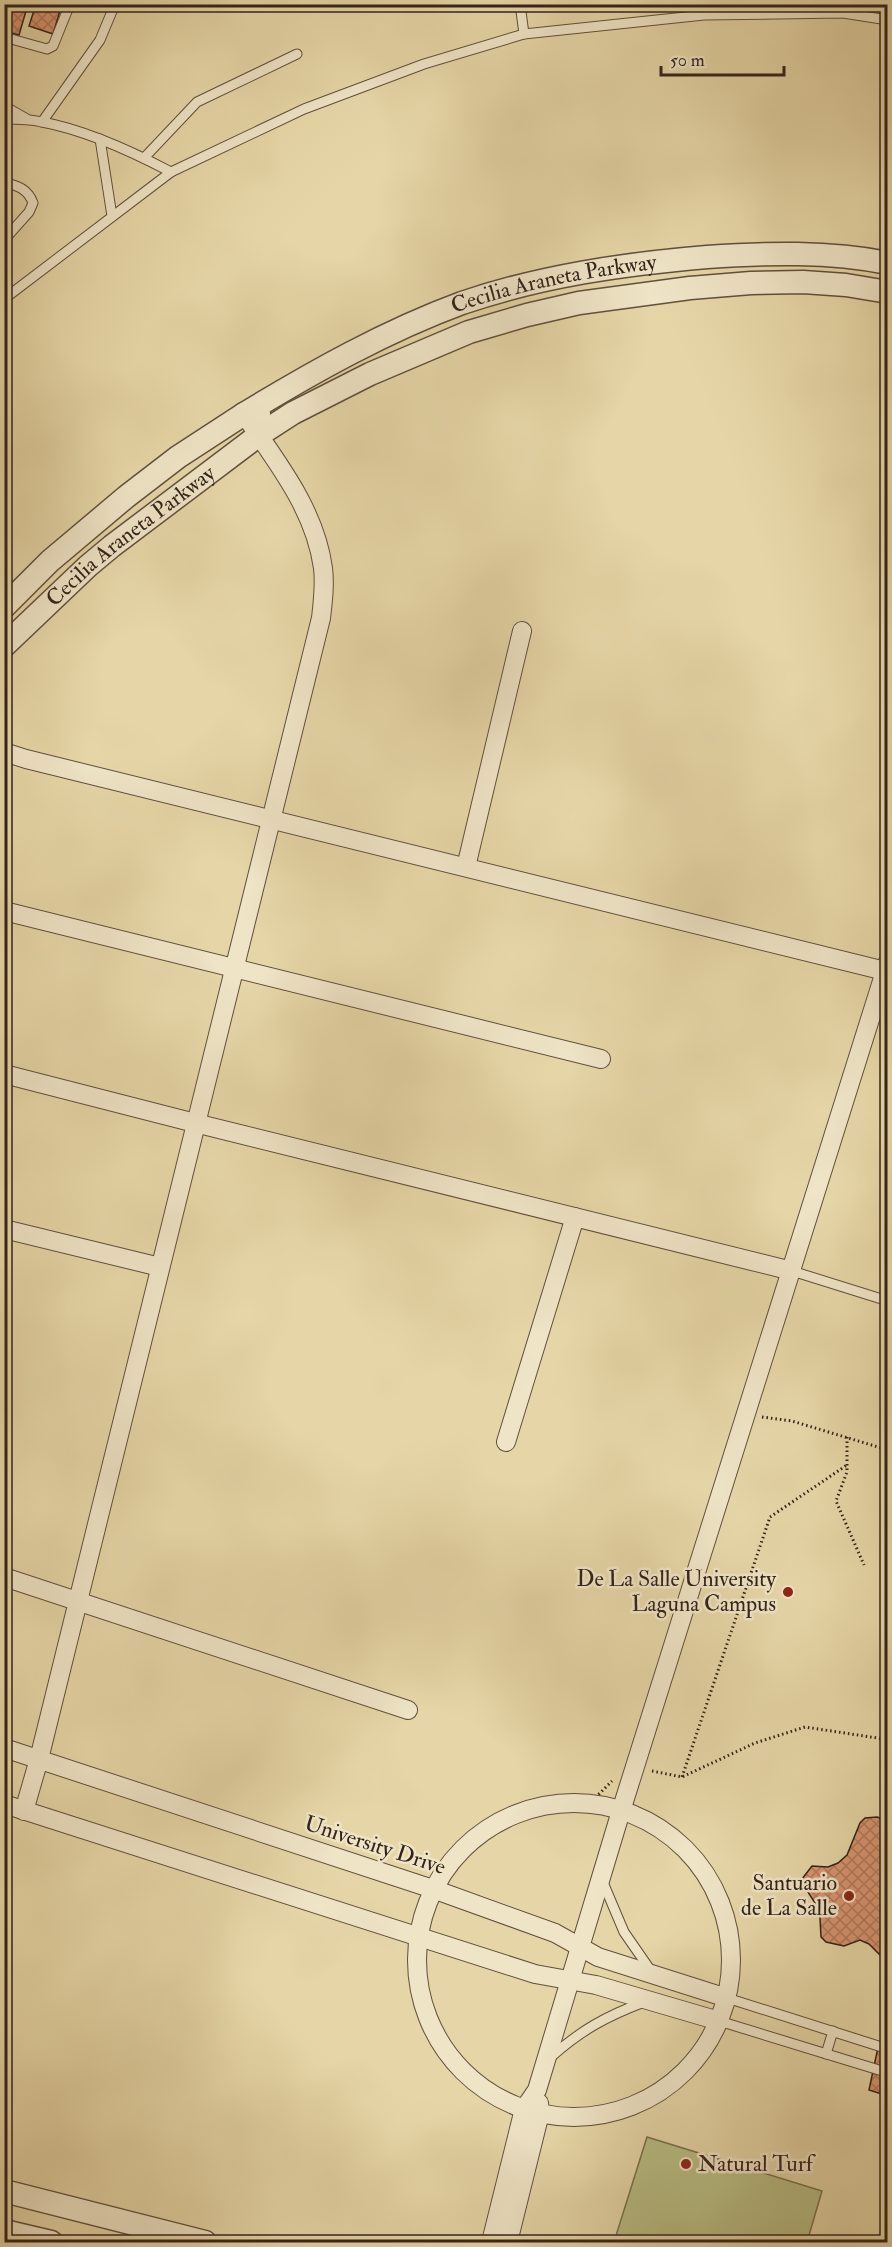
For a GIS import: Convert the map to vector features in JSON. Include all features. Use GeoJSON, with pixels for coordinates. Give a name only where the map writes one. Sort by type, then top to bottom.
{"type":"FeatureCollection","features":[{"type":"Feature","properties":{"kind":"street","name":"Cecilia Araneta Parkway"},"geometry":{"type":"LineString","coordinates":[[4,607],[50,561],[126,497],[178,458],[244,414],[307,377],[426,318],[500,291],[608,268],[660,261],[777,254],[840,256],[888,263]]}},
{"type":"Feature","properties":{"kind":"street","name":"Cecilia Araneta Parkway"},"geometry":{"type":"LineString","coordinates":[[4,646],[88,566],[121,538],[259,435],[293,413],[370,375],[469,332],[579,303],[679,289],[751,283],[814,283],[846,285],[888,292]]}},
{"type":"Feature","properties":{"kind":"street","name":"Cecilia Araneta Parkway"},"geometry":{"type":"LineString","coordinates":[[244,414],[293,413]]}},
{"type":"Feature","properties":{"kind":"street"},"geometry":{"type":"LineString","coordinates":[[24,1811],[39,1759],[321,618],[324,592],[321,560],[308,515],[295,491],[244,414]]}},
{"type":"Feature","properties":{"kind":"street"},"geometry":{"type":"LineString","coordinates":[[466,867],[522,631]]}},
{"type":"Feature","properties":{"kind":"street"},"geometry":{"type":"LineString","coordinates":[[4,752],[466,867],[886,967],[747,1416],[621,1811],[545,2062],[532,2111],[508,2242]]}},
{"type":"Feature","properties":{"kind":"street"},"geometry":{"type":"LineString","coordinates":[[4,911],[602,1059]]}},
{"type":"Feature","properties":{"kind":"street"},"geometry":{"type":"LineString","coordinates":[[4,1074],[792,1270]]}},
{"type":"Feature","properties":{"kind":"street"},"geometry":{"type":"LineString","coordinates":[[506,1442],[575,1217]]}},
{"type":"Feature","properties":{"kind":"street"},"geometry":{"type":"LineString","coordinates":[[4,1229],[160,1268]]}},
{"type":"Feature","properties":{"kind":"street"},"geometry":{"type":"LineString","coordinates":[[4,1577],[408,1710]]}},
{"type":"Feature","properties":{"kind":"street","name":"University Drive"},"geometry":{"type":"LineString","coordinates":[[4,1748],[433,1889],[555,1933],[598,1957],[727,1998]]}},
{"type":"Feature","properties":{"kind":"street"},"geometry":{"type":"LineString","coordinates":[[4,1804],[535,1974],[596,1985],[719,2021]]}},
{"type":"Feature","properties":{"kind":"street"},"geometry":{"type":"LineString","coordinates":[[552,1804],[590,1804],[621,1811],[659,1829],[689,1854],[712,1885],[726,1921],[731,1959],[727,1998],[719,2021],[701,2053],[676,2080],[645,2101],[610,2114],[573,2117],[532,2111],[493,2095],[468,2076],[447,2053],[431,2026],[420,1997],[416,1966],[418,1935],[424,1911],[433,1889],[453,1858],[482,1832],[515,1814],[552,1804]]}},
{"type":"Feature","properties":{"kind":"street"},"geometry":{"type":"LineString","coordinates":[[491,2242],[532,2111]]}},
{"type":"Feature","properties":{"kind":"street"},"geometry":{"type":"LineString","coordinates":[[4,2192],[205,2242]]}},
{"type":"Feature","properties":{"kind":"street"},"geometry":{"type":"LineString","coordinates":[[4,2231],[51,2242]]}},
{"type":"Feature","properties":{"kind":"lane"},"geometry":{"type":"LineString","coordinates":[[4,37],[47,49],[53,46],[70,4]]}},
{"type":"Feature","properties":{"kind":"lane"},"geometry":{"type":"LineString","coordinates":[[42,122],[100,40],[115,4]]}},
{"type":"Feature","properties":{"kind":"lane"},"geometry":{"type":"LineString","coordinates":[[520,4],[525,34]]}},
{"type":"Feature","properties":{"kind":"lane"},"geometry":{"type":"LineString","coordinates":[[4,299],[171,172],[304,109],[424,63],[525,34],[704,10],[843,13],[888,20]]}},
{"type":"Feature","properties":{"kind":"lane"},"geometry":{"type":"LineString","coordinates":[[144,158],[185,112],[197,102],[297,54]]}},
{"type":"Feature","properties":{"kind":"lane"},"geometry":{"type":"LineString","coordinates":[[4,106],[29,120]]}},
{"type":"Feature","properties":{"kind":"lane"},"geometry":{"type":"LineString","coordinates":[[4,119],[42,122],[100,139],[171,172]]}},
{"type":"Feature","properties":{"kind":"lane"},"geometry":{"type":"LineString","coordinates":[[100,139],[112,216]]}},
{"type":"Feature","properties":{"kind":"lane"},"geometry":{"type":"LineString","coordinates":[[4,182],[22,188],[30,195],[33,203],[29,212],[4,240]]}},
{"type":"Feature","properties":{"kind":"lane"},"geometry":{"type":"LineString","coordinates":[[792,1270],[888,1301]]}},
{"type":"Feature","properties":{"kind":"lane"},"geometry":{"type":"LineString","coordinates":[[601,1877],[624,1932],[654,1975]]}},
{"type":"Feature","properties":{"kind":"lane"},"geometry":{"type":"LineString","coordinates":[[727,1998],[888,2049]]}},
{"type":"Feature","properties":{"kind":"lane"},"geometry":{"type":"LineString","coordinates":[[545,2062],[581,2031],[602,2019],[648,2000]]}},
{"type":"Feature","properties":{"kind":"lane"},"geometry":{"type":"LineString","coordinates":[[719,2021],[879,2070],[888,2070]]}},
{"type":"Feature","properties":{"kind":"lane"},"geometry":{"type":"LineString","coordinates":[[826,2054],[833,2031]]}},
{"type":"Feature","properties":{"kind":"lane"},"geometry":{"type":"LineString","coordinates":[[882,2242],[888,2226]]}},
{"type":"Feature","properties":{"kind":"path"},"geometry":{"type":"LineString","coordinates":[[747,1416],[792,1421],[888,1450]]}},
{"type":"Feature","properties":{"kind":"path"},"geometry":{"type":"LineString","coordinates":[[847,1437],[847,1472],[836,1501],[864,1565]]}},
{"type":"Feature","properties":{"kind":"path"},"geometry":{"type":"LineString","coordinates":[[682,1777],[770,1517],[847,1465]]}},
{"type":"Feature","properties":{"kind":"path"},"geometry":{"type":"LineString","coordinates":[[635,1768],[682,1777],[755,1743],[805,1727],[884,1739]]}},
{"type":"Feature","properties":{"kind":"green space","name":"Natural Turf"},"geometry":{"type":"Polygon","coordinates":[[[647,2137],[822,2191],[807,2242],[614,2242],[647,2137]]]}},
{"type":"Feature","properties":{"kind":"building"},"geometry":{"type":"Polygon","coordinates":[[[4,4],[28,4],[19,35],[4,31],[4,4]]]}},
{"type":"Feature","properties":{"kind":"building"},"geometry":{"type":"Polygon","coordinates":[[[36,4],[62,4],[53,34],[29,26],[36,4]]]}},
{"type":"Feature","properties":{"kind":"building","name":"Santuario de La Salle"},"geometry":{"type":"Polygon","coordinates":[[[877,1817],[888,1821],[888,1963],[869,1944],[860,1940],[844,1946],[826,1942],[821,1937],[817,1906],[802,1879],[812,1866],[828,1867],[838,1863],[847,1855],[860,1823],[865,1818],[877,1817]]]}},
{"type":"Feature","properties":{"kind":"building"},"geometry":{"type":"Polygon","coordinates":[[[888,2031],[888,2083],[885,2095],[869,2090],[877,2052],[888,2031]]]}},
{"type":"Feature","properties":{"kind":"place","name":"De La Salle University Laguna Campus"},"geometry":{"type":"Point","coordinates":[788,1592]}},
{"type":"Feature","properties":{"kind":"place","name":"Santuario de La Salle"},"geometry":{"type":"Point","coordinates":[849,1896]}},
{"type":"Feature","properties":{"kind":"place","name":"Natural Turf"},"geometry":{"type":"Point","coordinates":[686,2164]}}]}
